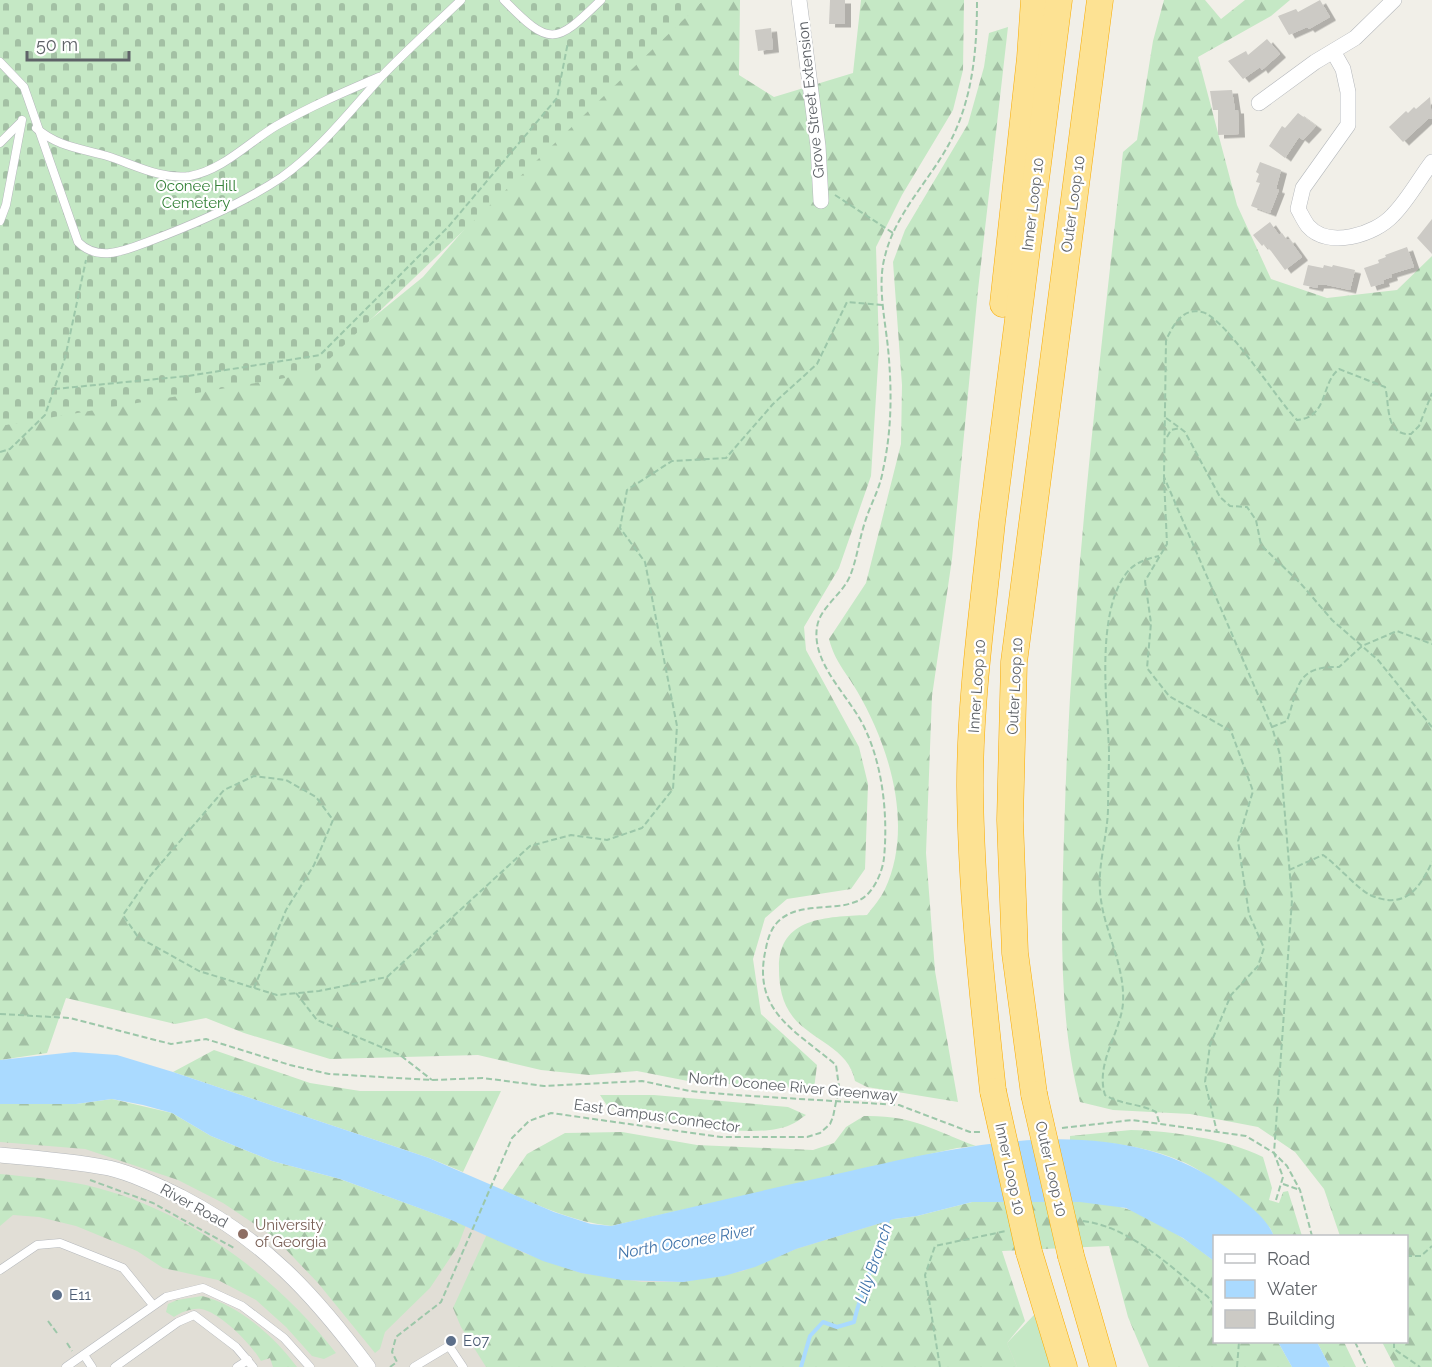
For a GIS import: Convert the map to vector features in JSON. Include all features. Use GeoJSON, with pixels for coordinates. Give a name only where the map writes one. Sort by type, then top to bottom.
{"type":"FeatureCollection","features":[{"type":"Feature","properties":{"kind":"highway"},"geometry":{"type":"LineString","coordinates":[[1008,393],[1001,325],[1030,58],[1034,0]]}},
{"type":"Feature","properties":{"kind":"highway","name":"Inner Loop 10"},"geometry":{"type":"LineString","coordinates":[[1059,0],[1008,393],[983,608],[970,784],[980,970],[993,1090],[1029,1252],[1064,1367]]}},
{"type":"Feature","properties":{"kind":"highway","name":"Outer Loop 10"},"geometry":{"type":"LineString","coordinates":[[1100,0],[1014,662],[1010,820],[1015,953],[1034,1094],[1071,1256],[1104,1367]]}},
{"type":"Feature","properties":{"kind":"highway"},"geometry":{"type":"LineString","coordinates":[[1091,72],[1104,44],[1114,0]]}},
{"type":"Feature","properties":{"kind":"street","name":"Grove Street Extension"},"geometry":{"type":"LineString","coordinates":[[799,0],[818,146],[821,201]]}},
{"type":"Feature","properties":{"kind":"street"},"geometry":{"type":"LineString","coordinates":[[1258,102],[1315,62],[1334,53],[1355,38],[1394,0]]}},
{"type":"Feature","properties":{"kind":"street"},"geometry":{"type":"LineString","coordinates":[[1334,53],[1343,69],[1348,92],[1348,125],[1303,188],[1298,209],[1308,227],[1326,237],[1353,237],[1374,229],[1393,216],[1432,162]]}},
{"type":"Feature","properties":{"kind":"street","name":"River Road"},"geometry":{"type":"LineString","coordinates":[[0,1155],[110,1169],[156,1185],[192,1203],[267,1252],[298,1281],[338,1326],[368,1367]]}},
{"type":"Feature","properties":{"kind":"lane"},"geometry":{"type":"LineString","coordinates":[[0,62],[24,87],[35,127],[78,242],[88,252],[99,255],[129,249],[180,230],[232,206],[281,177],[330,137],[382,76],[461,0]]}},
{"type":"Feature","properties":{"kind":"lane"},"geometry":{"type":"LineString","coordinates":[[504,0],[541,33],[555,34],[570,31],[601,0]]}},
{"type":"Feature","properties":{"kind":"lane"},"geometry":{"type":"LineString","coordinates":[[35,127],[50,140],[143,170],[167,175],[190,176],[215,168],[311,106],[382,76]]}},
{"type":"Feature","properties":{"kind":"lane"},"geometry":{"type":"LineString","coordinates":[[0,143],[30,110]]}},
{"type":"Feature","properties":{"kind":"lane"},"geometry":{"type":"LineString","coordinates":[[0,221],[6,205],[22,120]]}},
{"type":"Feature","properties":{"kind":"lane"},"geometry":{"type":"LineString","coordinates":[[0,1270],[37,1245],[60,1243],[123,1268],[153,1305]]}},
{"type":"Feature","properties":{"kind":"lane"},"geometry":{"type":"LineString","coordinates":[[66,1367],[153,1305],[185,1290],[203,1288],[221,1294],[242,1306],[284,1338],[310,1367]]}},
{"type":"Feature","properties":{"kind":"lane"},"geometry":{"type":"LineString","coordinates":[[115,1367],[178,1322],[194,1315],[236,1347],[250,1363],[237,1367]]}},
{"type":"Feature","properties":{"kind":"lane"},"geometry":{"type":"LineString","coordinates":[[416,1366],[450,1346],[463,1367]]}},
{"type":"Feature","properties":{"kind":"lane"},"geometry":{"type":"LineString","coordinates":[[84,1354],[92,1367]]}},
{"type":"Feature","properties":{"kind":"path","name":"East Campus Connector"},"geometry":{"type":"LineString","coordinates":[[390,1367],[397,1362],[392,1352],[396,1337],[431,1312],[448,1290],[509,1145],[523,1125],[541,1116],[562,1114],[677,1132],[739,1138],[807,1137],[820,1133],[830,1124],[837,1100],[839,1079],[836,1065],[783,1022],[769,1003],[764,956],[775,923],[788,914],[809,907],[855,903],[864,897],[881,873],[884,829],[879,767],[867,731],[823,660],[816,635],[820,616],[850,576],[884,470],[892,406],[883,305],[883,259],[894,234],[949,142],[966,102],[977,33],[977,0]]}},
{"type":"Feature","properties":{"kind":"path"},"geometry":{"type":"LineString","coordinates":[[54,389],[188,375],[320,355],[448,226],[557,98],[570,31]]}},
{"type":"Feature","properties":{"kind":"path"},"geometry":{"type":"LineString","coordinates":[[820,185],[894,234]]}},
{"type":"Feature","properties":{"kind":"path"},"geometry":{"type":"LineString","coordinates":[[0,452],[10,449],[45,415],[65,358],[88,252]]}},
{"type":"Feature","properties":{"kind":"path"},"geometry":{"type":"LineString","coordinates":[[254,988],[286,909],[314,865],[333,820],[316,797],[286,780],[254,776],[224,790],[150,876],[123,915],[138,937],[199,971],[254,988],[277,995],[387,977],[530,846],[571,836],[607,840],[642,828],[673,789],[677,726],[645,562],[620,528],[627,490],[672,461],[726,458],[773,404],[818,364],[847,302],[883,305]]}},
{"type":"Feature","properties":{"kind":"path"},"geometry":{"type":"LineString","coordinates":[[1217,1132],[1205,1082],[1210,1045],[1232,995],[1258,966],[1264,948],[1249,914],[1238,841],[1253,791],[1231,731],[1168,696],[1147,668],[1151,623],[1144,581],[1167,544],[1163,456],[1166,439],[1166,340],[1175,322],[1187,313],[1203,312],[1215,320],[1256,366],[1297,420],[1307,419],[1314,414],[1330,385],[1333,374],[1339,369],[1385,387],[1388,397],[1387,413],[1396,430],[1404,435],[1411,434],[1419,426],[1432,393]]}},
{"type":"Feature","properties":{"kind":"path"},"geometry":{"type":"LineString","coordinates":[[1165,417],[1171,424],[1185,432],[1220,497],[1230,506],[1247,507],[1256,520],[1261,545],[1302,585],[1332,620],[1378,660],[1432,728]]}},
{"type":"Feature","properties":{"kind":"path"},"geometry":{"type":"LineString","coordinates":[[1166,439],[1172,430],[1180,428]]}},
{"type":"Feature","properties":{"kind":"path"},"geometry":{"type":"LineString","coordinates":[[1164,477],[1272,727],[1280,754],[1292,900],[1274,1153],[1282,1186],[1276,1200]]}},
{"type":"Feature","properties":{"kind":"path"},"geometry":{"type":"LineString","coordinates":[[1159,556],[1143,559],[1125,575],[1113,604],[1104,653],[1109,752],[1108,823],[1099,870],[1101,901],[1117,954],[1123,1004],[1108,1049],[1102,1086],[1105,1095],[1117,1102],[1143,1105],[1156,1112],[1159,1123]]}},
{"type":"Feature","properties":{"kind":"path"},"geometry":{"type":"LineString","coordinates":[[1272,727],[1287,721],[1299,680],[1319,667],[1339,667],[1362,646],[1396,631],[1432,644]]}},
{"type":"Feature","properties":{"kind":"path"},"geometry":{"type":"LineString","coordinates":[[1289,870],[1323,855],[1370,895],[1396,900],[1412,896],[1424,881],[1432,862]]}},
{"type":"Feature","properties":{"kind":"path"},"geometry":{"type":"LineString","coordinates":[[296,993],[317,1020],[400,1055],[432,1080]]}},
{"type":"Feature","properties":{"kind":"path","name":"North Oconee River Greenway"},"geometry":{"type":"LineString","coordinates":[[0,1014],[70,1018],[171,1044],[206,1039],[299,1068],[329,1074],[432,1080],[483,1078],[570,1087],[642,1081],[706,1092],[899,1105],[970,1132],[982,1132]]}},
{"type":"Feature","properties":{"kind":"path"},"geometry":{"type":"LineString","coordinates":[[1058,1129],[1118,1120],[1159,1123],[1246,1137],[1274,1153],[1287,1166],[1300,1190],[1312,1235]]}},
{"type":"Feature","properties":{"kind":"path"},"geometry":{"type":"LineString","coordinates":[[88,1180],[153,1203],[239,1250]]}},
{"type":"Feature","properties":{"kind":"path"},"geometry":{"type":"LineString","coordinates":[[1282,1186],[1300,1190]]}},
{"type":"Feature","properties":{"kind":"path"},"geometry":{"type":"LineString","coordinates":[[1408,1256],[1421,1256],[1432,1246]]}},
{"type":"Feature","properties":{"kind":"path"},"geometry":{"type":"LineString","coordinates":[[48,1321],[57,1333]]}},
{"type":"Feature","properties":{"kind":"path"},"geometry":{"type":"LineString","coordinates":[[1237,1367],[1239,1343]]}},
{"type":"Feature","properties":{"kind":"path"},"geometry":{"type":"LineString","coordinates":[[1356,1343],[1367,1367]]}},
{"type":"Feature","properties":{"kind":"path"},"geometry":{"type":"LineString","coordinates":[[1394,1343],[1394,1349],[1420,1367]]}},
{"type":"Feature","properties":{"kind":"shaded area","name":"University of Georgia"},"geometry":{"type":"Polygon","coordinates":[[[0,1104],[449,1219],[505,1243],[894,1219],[1032,1367],[0,1367],[0,1104]]]}},
{"type":"Feature","properties":{"kind":"green space","name":"Oconee Hill Cemetery"},"geometry":{"type":"Polygon","coordinates":[[[0,0],[704,0],[315,373],[0,426],[0,0]]]}},
{"type":"Feature","properties":{"kind":"green space"},"geometry":{"type":"Polygon","coordinates":[[[597,0],[740,0],[739,75],[774,97],[853,73],[861,0],[964,0],[963,70],[953,110],[902,195],[876,247],[879,349],[871,476],[839,568],[804,627],[806,650],[859,747],[868,784],[865,869],[851,889],[787,899],[765,918],[753,959],[761,1014],[817,1065],[814,1089],[693,1082],[637,1071],[589,1075],[541,1070],[478,1055],[330,1059],[244,1033],[206,1018],[175,1024],[66,998],[47,1053],[0,1060],[0,381],[322,359],[423,277],[532,151],[597,0]]]}},
{"type":"Feature","properties":{"kind":"green space"},"geometry":{"type":"Polygon","coordinates":[[[1164,0],[1205,0],[1221,19],[1245,0],[1290,0],[1271,16],[1198,57],[1237,205],[1271,279],[1327,298],[1397,290],[1432,256],[1432,1367],[1395,1367],[1383,1343],[1408,1343],[1408,1235],[1340,1235],[1324,1189],[1295,1152],[1258,1127],[1190,1114],[1113,1110],[1080,1102],[1072,1067],[1064,993],[1062,917],[1069,724],[1080,560],[1123,152],[1137,140],[1153,41],[1164,0]]]}},
{"type":"Feature","properties":{"kind":"green space"},"geometry":{"type":"Polygon","coordinates":[[[1008,27],[978,290],[952,559],[932,696],[926,853],[935,971],[958,1102],[867,1087],[855,1081],[845,1060],[801,1025],[789,1012],[782,994],[779,969],[781,952],[787,939],[807,923],[836,917],[867,915],[883,892],[893,865],[898,840],[898,814],[888,762],[869,713],[838,661],[829,639],[866,583],[901,444],[902,385],[893,262],[905,230],[968,124],[984,67],[989,33],[1008,27]]]}},
{"type":"Feature","properties":{"kind":"green space"},"geometry":{"type":"Polygon","coordinates":[[[214,1050],[310,1083],[360,1091],[501,1091],[463,1172],[429,1158],[173,1072],[214,1050]]]}},
{"type":"Feature","properties":{"kind":"green space"},"geometry":{"type":"Polygon","coordinates":[[[600,1095],[654,1095],[788,1107],[806,1115],[792,1124],[773,1130],[727,1130],[648,1117],[608,1107],[600,1095]]]}},
{"type":"Feature","properties":{"kind":"green space"},"geometry":{"type":"Polygon","coordinates":[[[112,1099],[172,1113],[211,1136],[272,1161],[340,1179],[466,1225],[458,1246],[430,1288],[385,1332],[380,1349],[375,1353],[318,1283],[274,1237],[223,1203],[178,1180],[85,1149],[0,1142],[0,1104],[76,1104],[112,1099]]]}},
{"type":"Feature","properties":{"kind":"green space"},"geometry":{"type":"Polygon","coordinates":[[[864,1116],[881,1116],[910,1121],[976,1146],[957,1148],[611,1226],[569,1217],[502,1190],[527,1154],[565,1133],[622,1132],[697,1145],[813,1150],[834,1143],[846,1127],[864,1116]]]}},
{"type":"Feature","properties":{"kind":"green space"},"geometry":{"type":"Polygon","coordinates":[[[1131,1130],[1164,1132],[1199,1137],[1249,1151],[1263,1157],[1272,1188],[1269,1200],[1279,1203],[1283,1192],[1288,1191],[1302,1235],[1274,1235],[1270,1228],[1225,1189],[1194,1167],[1178,1160],[1124,1145],[1070,1140],[1070,1136],[1131,1130]]]}},
{"type":"Feature","properties":{"kind":"green space"},"geometry":{"type":"Polygon","coordinates":[[[0,1174],[86,1185],[123,1196],[192,1227],[256,1271],[312,1324],[336,1353],[324,1359],[312,1356],[286,1327],[256,1300],[218,1280],[163,1268],[137,1251],[76,1226],[39,1217],[13,1215],[0,1226],[0,1174]]]}},
{"type":"Feature","properties":{"kind":"green space"},"geometry":{"type":"Polygon","coordinates":[[[972,1202],[1084,1202],[1117,1206],[1149,1218],[1213,1260],[1213,1343],[1279,1343],[1292,1367],[1149,1367],[1128,1317],[1109,1246],[1002,1251],[1025,1321],[1007,1343],[1017,1367],[486,1367],[461,1327],[453,1308],[487,1234],[524,1253],[581,1273],[642,1282],[683,1282],[743,1271],[796,1249],[894,1219],[917,1216],[972,1202]]]}},
{"type":"Feature","properties":{"kind":"green space"},"geometry":{"type":"Polygon","coordinates":[[[202,1296],[216,1300],[255,1323],[278,1344],[297,1367],[273,1367],[270,1358],[261,1361],[235,1330],[209,1311],[194,1309],[174,1317],[166,1312],[168,1304],[177,1300],[202,1296]]]}},
{"type":"Feature","properties":{"kind":"green space"},"geometry":{"type":"Polygon","coordinates":[[[1034,1315],[1051,1367],[1017,1367],[1007,1343],[1034,1315]]]}},
{"type":"Feature","properties":{"kind":"green space"},"geometry":{"type":"Polygon","coordinates":[[[1318,1343],[1344,1343],[1356,1367],[1330,1367],[1318,1343]]]}},
{"type":"Feature","properties":{"kind":"water","name":"North Oconee River"},"geometry":{"type":"Polygon","coordinates":[[[74,1052],[117,1055],[429,1158],[554,1212],[591,1224],[611,1226],[877,1165],[981,1145],[1034,1140],[1086,1140],[1137,1148],[1186,1164],[1231,1191],[1261,1217],[1274,1235],[1213,1235],[1213,1260],[1183,1238],[1126,1208],[1080,1202],[972,1202],[917,1216],[894,1219],[796,1249],[755,1267],[724,1276],[683,1282],[622,1280],[581,1273],[543,1261],[449,1219],[340,1179],[272,1161],[211,1136],[172,1113],[112,1099],[76,1104],[0,1104],[0,1060],[74,1052]]]}},
{"type":"Feature","properties":{"kind":"water"},"geometry":{"type":"Polygon","coordinates":[[[1279,1343],[1318,1343],[1330,1367],[1292,1367],[1279,1343]]]}},
{"type":"Feature","properties":{"kind":"building"},"geometry":{"type":"Polygon","coordinates":[[[830,0],[845,0],[845,24],[829,24],[830,0]]]}},
{"type":"Feature","properties":{"kind":"building"},"geometry":{"type":"Polygon","coordinates":[[[1320,0],[1330,17],[1309,29],[1307,27],[1289,35],[1278,16],[1296,9],[1298,12],[1320,0]]]}},
{"type":"Feature","properties":{"kind":"building"},"geometry":{"type":"Polygon","coordinates":[[[771,28],[773,49],[758,51],[755,30],[771,28]]]}},
{"type":"Feature","properties":{"kind":"building"},"geometry":{"type":"Polygon","coordinates":[[[1267,39],[1280,54],[1262,70],[1260,67],[1243,79],[1228,61],[1246,51],[1248,55],[1267,39]]]}},
{"type":"Feature","properties":{"kind":"building"},"geometry":{"type":"Polygon","coordinates":[[[1232,90],[1235,110],[1238,110],[1239,134],[1218,135],[1218,110],[1213,110],[1210,91],[1232,90]]]}},
{"type":"Feature","properties":{"kind":"building"},"geometry":{"type":"Polygon","coordinates":[[[1430,97],[1432,119],[1429,118],[1403,142],[1389,127],[1406,111],[1408,113],[1414,107],[1416,109],[1430,97]]]}},
{"type":"Feature","properties":{"kind":"building"},"geometry":{"type":"Polygon","coordinates":[[[1298,113],[1316,126],[1303,140],[1299,137],[1285,158],[1269,146],[1282,126],[1285,128],[1298,113]]]}},
{"type":"Feature","properties":{"kind":"building"},"geometry":{"type":"Polygon","coordinates":[[[1260,162],[1281,170],[1276,189],[1279,190],[1270,213],[1251,206],[1260,183],[1256,182],[1259,174],[1256,172],[1260,162]]]}},
{"type":"Feature","properties":{"kind":"building"},"geometry":{"type":"Polygon","coordinates":[[[1432,219],[1432,254],[1417,238],[1432,219]]]}},
{"type":"Feature","properties":{"kind":"building"},"geometry":{"type":"Polygon","coordinates":[[[1270,222],[1279,235],[1282,233],[1287,240],[1289,239],[1302,257],[1285,270],[1271,251],[1264,244],[1262,246],[1253,235],[1270,222]]]}},
{"type":"Feature","properties":{"kind":"building"},"geometry":{"type":"Polygon","coordinates":[[[1407,247],[1414,267],[1391,274],[1392,277],[1383,280],[1384,283],[1371,287],[1364,268],[1379,263],[1378,260],[1386,257],[1385,255],[1407,247]]]}},
{"type":"Feature","properties":{"kind":"building"},"geometry":{"type":"Polygon","coordinates":[[[1308,265],[1323,268],[1324,265],[1332,267],[1333,265],[1355,270],[1350,290],[1327,285],[1318,285],[1317,288],[1303,285],[1308,265]]]}},
{"type":"Feature","properties":{"kind":"waterway","name":"Lilly Branch"},"geometry":{"type":"LineString","coordinates":[[801,1367],[810,1336],[823,1322],[837,1327],[854,1322],[889,1216]]}},
{"type":"Feature","properties":{"kind":"place","name":"University of Georgia"},"geometry":{"type":"Point","coordinates":[243,1234]}},
{"type":"Feature","properties":{"kind":"place","name":"E11"},"geometry":{"type":"Point","coordinates":[57,1295]}},
{"type":"Feature","properties":{"kind":"place","name":"E07"},"geometry":{"type":"Point","coordinates":[451,1341]}}]}
